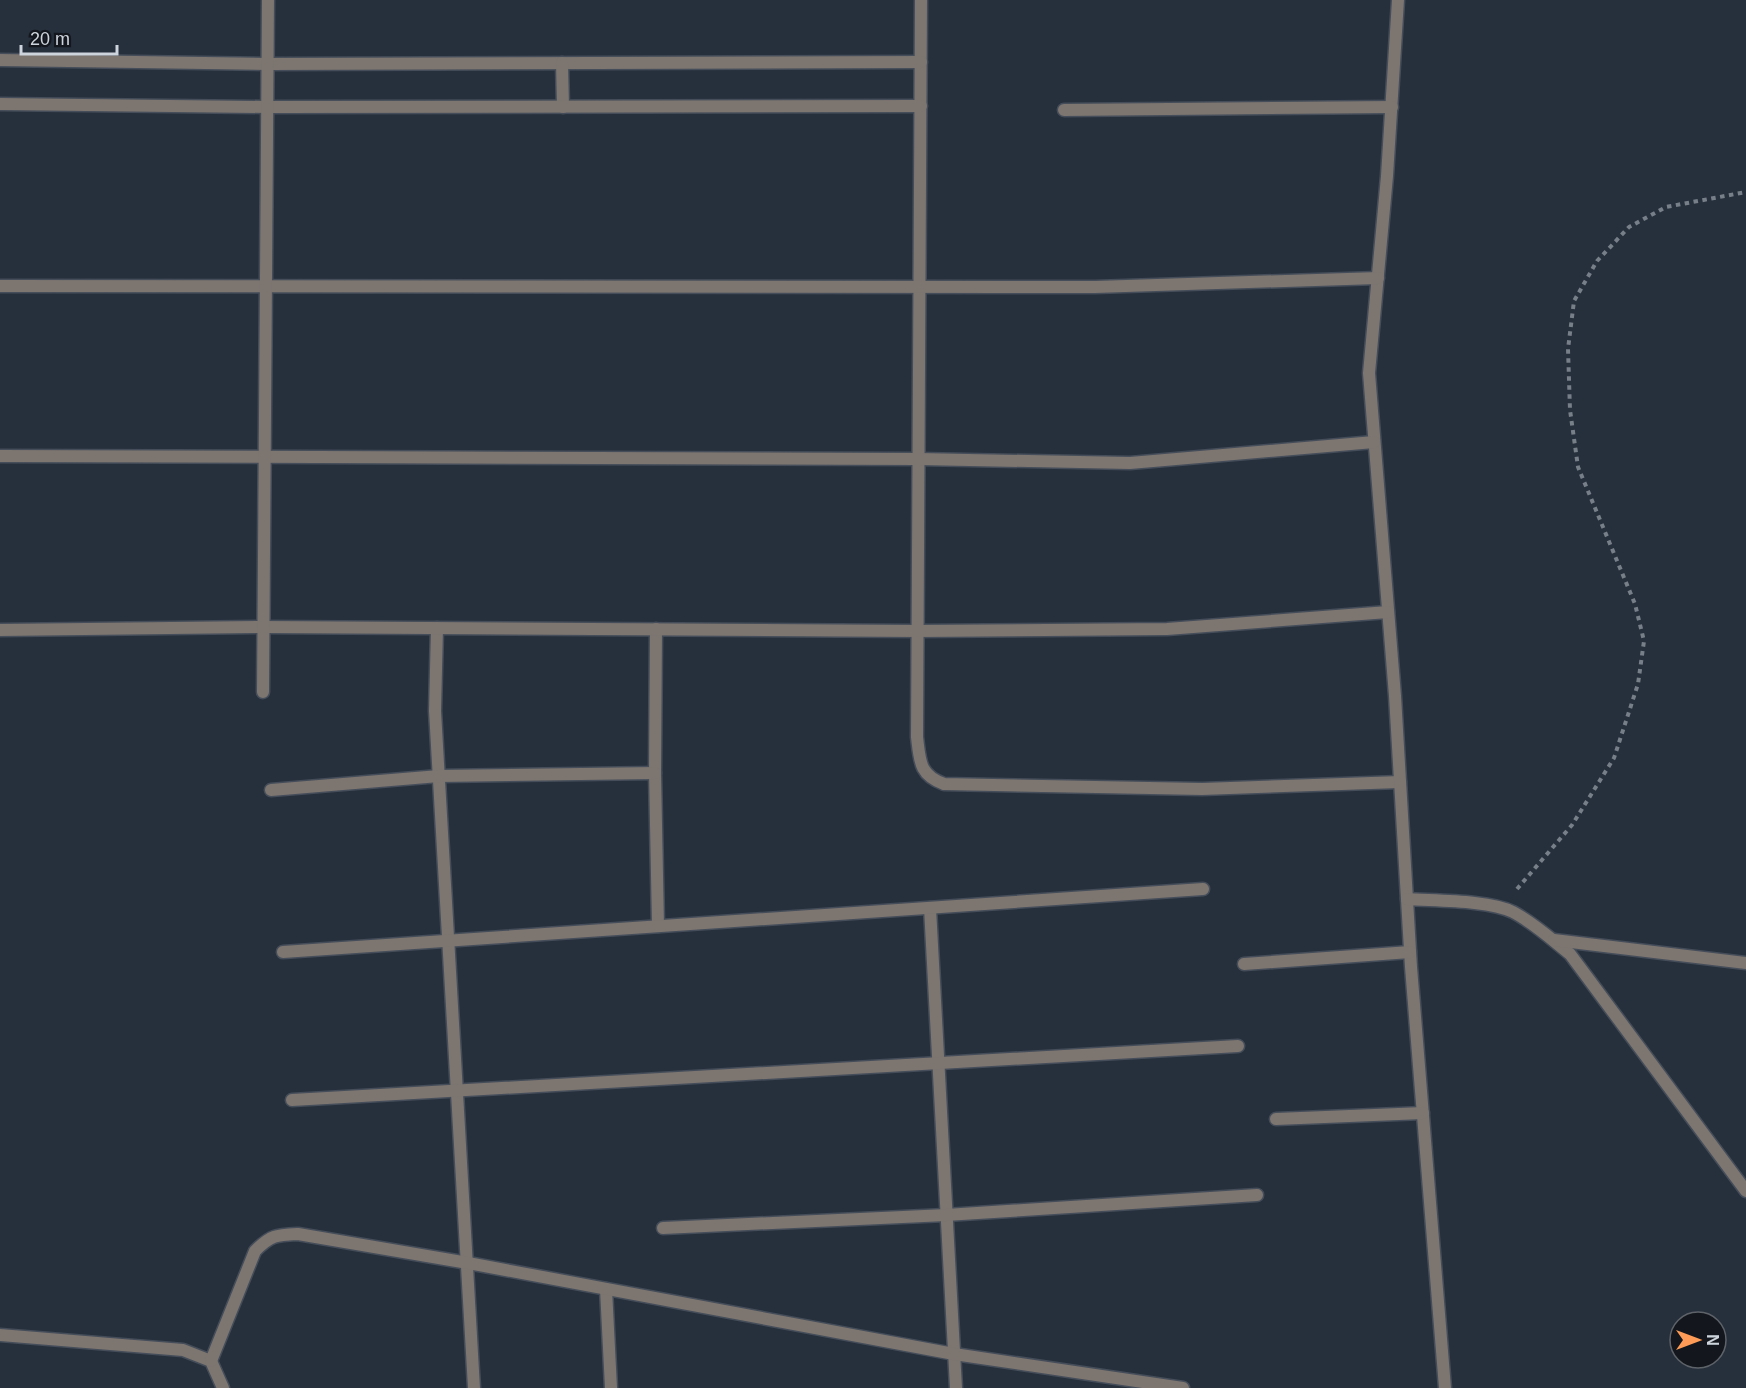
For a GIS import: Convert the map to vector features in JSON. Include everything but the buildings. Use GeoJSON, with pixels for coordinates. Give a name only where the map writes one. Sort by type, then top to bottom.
{"type":"FeatureCollection","features":[{"type":"Feature","properties":{"kind":"street"},"geometry":{"type":"LineString","coordinates":[[264,692],[268,0]]}},
{"type":"Feature","properties":{"kind":"street"},"geometry":{"type":"LineString","coordinates":[[921,0],[917,737],[924,772],[933,780],[944,784],[1202,789],[1400,782]]}},
{"type":"Feature","properties":{"kind":"street"},"geometry":{"type":"LineString","coordinates":[[1398,0],[1392,107],[1369,373],[1388,612],[1410,952],[1445,1388]]}},
{"type":"Feature","properties":{"kind":"street"},"geometry":{"type":"LineString","coordinates":[[0,60],[268,64],[921,62]]}},
{"type":"Feature","properties":{"kind":"street"},"geometry":{"type":"LineString","coordinates":[[562,63],[563,107]]}},
{"type":"Feature","properties":{"kind":"street"},"geometry":{"type":"LineString","coordinates":[[0,104],[267,107],[921,106]]}},
{"type":"Feature","properties":{"kind":"street"},"geometry":{"type":"LineString","coordinates":[[1064,110],[1392,107]]}},
{"type":"Feature","properties":{"kind":"street"},"geometry":{"type":"LineString","coordinates":[[0,286],[1095,287],[1378,278]]}},
{"type":"Feature","properties":{"kind":"street"},"geometry":{"type":"LineString","coordinates":[[0,456],[919,459],[1131,463],[1374,442]]}},
{"type":"Feature","properties":{"kind":"street"},"geometry":{"type":"LineString","coordinates":[[0,630],[264,627],[918,631],[1167,629],[1388,612]]}},
{"type":"Feature","properties":{"kind":"street"},"geometry":{"type":"LineString","coordinates":[[437,628],[435,711],[474,1388]]}},
{"type":"Feature","properties":{"kind":"street"},"geometry":{"type":"LineString","coordinates":[[656,629],[655,774],[658,926]]}},
{"type":"Feature","properties":{"kind":"street"},"geometry":{"type":"LineString","coordinates":[[271,790],[439,776],[655,774]]}},
{"type":"Feature","properties":{"kind":"street"},"geometry":{"type":"LineString","coordinates":[[283,952],[1203,889]]}},
{"type":"Feature","properties":{"kind":"street"},"geometry":{"type":"LineString","coordinates":[[1407,899],[1477,903],[1511,911],[1538,928],[1570,954],[1746,1191]]}},
{"type":"Feature","properties":{"kind":"street"},"geometry":{"type":"LineString","coordinates":[[930,908],[956,1388]]}},
{"type":"Feature","properties":{"kind":"street"},"geometry":{"type":"LineString","coordinates":[[1553,940],[1746,963]]}},
{"type":"Feature","properties":{"kind":"street"},"geometry":{"type":"LineString","coordinates":[[1244,964],[1410,952]]}},
{"type":"Feature","properties":{"kind":"street"},"geometry":{"type":"LineString","coordinates":[[292,1100],[1238,1046]]}},
{"type":"Feature","properties":{"kind":"street"},"geometry":{"type":"LineString","coordinates":[[1276,1119],[1423,1113]]}},
{"type":"Feature","properties":{"kind":"street"},"geometry":{"type":"LineString","coordinates":[[663,1228],[946,1215],[1257,1195]]}},
{"type":"Feature","properties":{"kind":"street"},"geometry":{"type":"LineString","coordinates":[[211,1361],[255,1251],[267,1239],[276,1235],[298,1234],[468,1263],[954,1354],[1183,1388]]}},
{"type":"Feature","properties":{"kind":"street"},"geometry":{"type":"LineString","coordinates":[[606,1289],[611,1388]]}},
{"type":"Feature","properties":{"kind":"street"},"geometry":{"type":"LineString","coordinates":[[0,1335],[183,1350],[211,1361],[223,1388]]}},
{"type":"Feature","properties":{"kind":"path"},"geometry":{"type":"LineString","coordinates":[[1501,909],[1572,825],[1614,758],[1638,684],[1644,641],[1635,604],[1578,467],[1570,410],[1568,349],[1574,301],[1597,261],[1629,227],[1666,207],[1746,192]]}}]}
